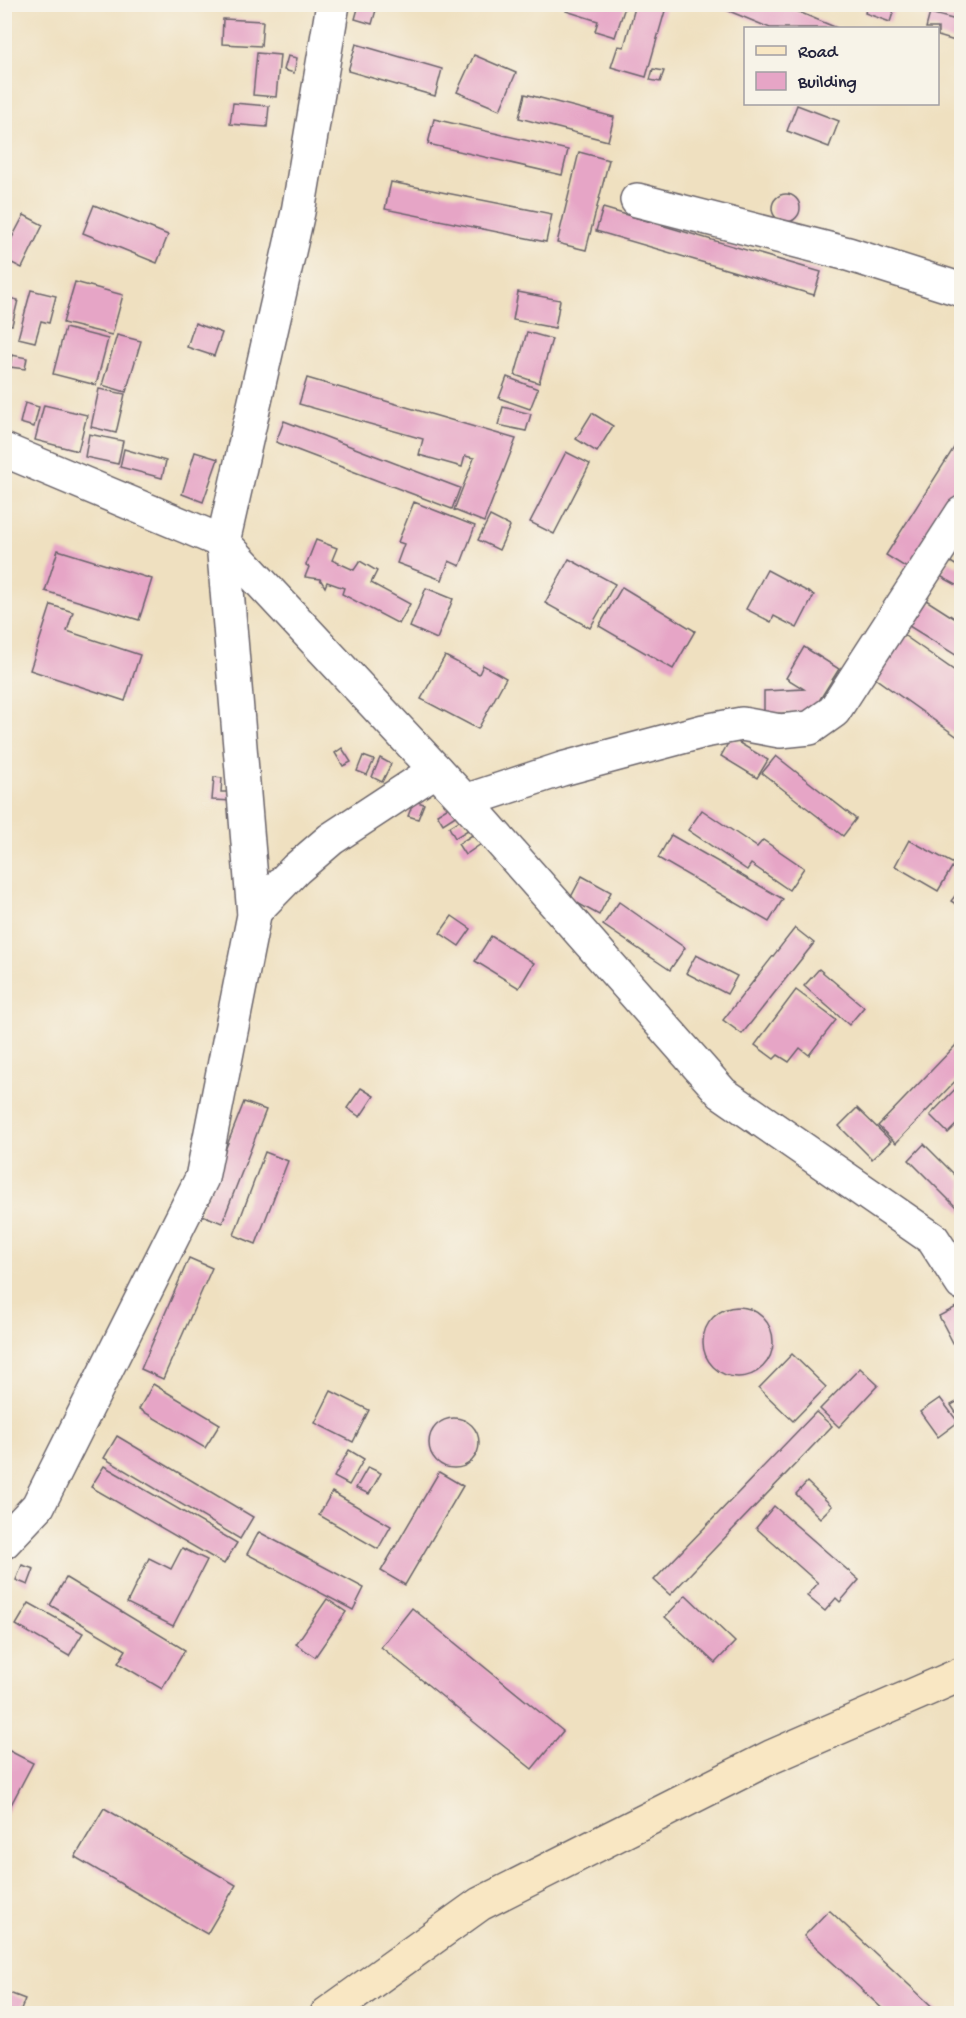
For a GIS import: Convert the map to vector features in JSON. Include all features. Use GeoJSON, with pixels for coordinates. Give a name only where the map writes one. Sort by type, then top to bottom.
{"type":"FeatureCollection","features":[{"type":"Feature","properties":{"kind":"street"},"geometry":{"type":"LineString","coordinates":[[4,1542],[38,1506],[202,1178],[254,912],[223,542],[298,212],[333,4]]}},
{"type":"Feature","properties":{"kind":"street"},"geometry":{"type":"LineString","coordinates":[[637,200],[848,254],[962,290]]}},
{"type":"Feature","properties":{"kind":"street"},"geometry":{"type":"LineString","coordinates":[[4,450],[223,542],[465,801],[722,1093],[933,1239],[962,1284]]}},
{"type":"Feature","properties":{"kind":"street"},"geometry":{"type":"LineString","coordinates":[[465,801],[562,769],[704,731],[742,724],[780,731],[810,728],[834,711],[962,513]]}},
{"type":"Feature","properties":{"kind":"street"},"geometry":{"type":"LineString","coordinates":[[254,912],[296,869],[332,839],[436,770]]}},
{"type":"Feature","properties":{"kind":"street"},"geometry":{"type":"LineString","coordinates":[[327,2013],[480,1904],[771,1757],[962,1674]]}},
{"type":"Feature","properties":{"kind":"building"},"geometry":{"type":"Polygon","coordinates":[[[568,4],[626,4],[615,37],[595,31],[598,21],[566,11],[568,4]]]}},
{"type":"Feature","properties":{"kind":"building"},"geometry":{"type":"Polygon","coordinates":[[[636,4],[667,4],[646,77],[611,67],[618,46],[624,47],[636,4]]]}},
{"type":"Feature","properties":{"kind":"building"},"geometry":{"type":"Polygon","coordinates":[[[712,4],[780,4],[835,27],[768,27],[712,4]]]}},
{"type":"Feature","properties":{"kind":"building"},"geometry":{"type":"Polygon","coordinates":[[[867,4],[896,4],[890,22],[865,13],[867,4]]]}},
{"type":"Feature","properties":{"kind":"building"},"geometry":{"type":"Polygon","coordinates":[[[359,5],[376,10],[372,24],[355,19],[359,5]]]}},
{"type":"Feature","properties":{"kind":"building"},"geometry":{"type":"Polygon","coordinates":[[[930,13],[960,21],[955,41],[939,36],[939,27],[926,27],[930,13]]]}},
{"type":"Feature","properties":{"kind":"building"},"geometry":{"type":"Polygon","coordinates":[[[223,19],[263,21],[261,46],[222,44],[223,19]]]}},
{"type":"Feature","properties":{"kind":"building"},"geometry":{"type":"Polygon","coordinates":[[[356,44],[442,69],[435,96],[348,71],[356,44]]]}},
{"type":"Feature","properties":{"kind":"building"},"geometry":{"type":"Polygon","coordinates":[[[257,53],[280,55],[276,97],[253,95],[257,53]]]}},
{"type":"Feature","properties":{"kind":"building"},"geometry":{"type":"Polygon","coordinates":[[[474,55],[516,73],[500,110],[457,92],[474,55]]]}},
{"type":"Feature","properties":{"kind":"building"},"geometry":{"type":"Polygon","coordinates":[[[288,56],[297,58],[294,73],[284,70],[288,56]]]}},
{"type":"Feature","properties":{"kind":"building"},"geometry":{"type":"Polygon","coordinates":[[[653,69],[664,71],[660,82],[650,80],[653,69]]]}},
{"type":"Feature","properties":{"kind":"building"},"geometry":{"type":"Polygon","coordinates":[[[525,94],[614,117],[608,141],[519,118],[525,94]]]}},
{"type":"Feature","properties":{"kind":"building"},"geometry":{"type":"Polygon","coordinates":[[[233,103],[269,106],[267,127],[230,124],[233,103]]]}},
{"type":"Feature","properties":{"kind":"building"},"geometry":{"type":"Polygon","coordinates":[[[797,105],[839,121],[829,147],[787,131],[797,105]]]}},
{"type":"Feature","properties":{"kind":"building"},"geometry":{"type":"Polygon","coordinates":[[[434,119],[568,150],[562,175],[428,144],[434,119]]]}},
{"type":"Feature","properties":{"kind":"building"},"geometry":{"type":"Polygon","coordinates":[[[579,152],[609,160],[586,250],[557,243],[579,152]]]}},
{"type":"Feature","properties":{"kind":"building"},"geometry":{"type":"Polygon","coordinates":[[[391,182],[552,214],[546,242],[385,209],[391,182]]]}},
{"type":"Feature","properties":{"kind":"building"},"geometry":{"type":"Polygon","coordinates":[[[786,194],[796,198],[800,208],[796,218],[786,222],[776,218],[772,208],[776,198],[786,194]]]}},
{"type":"Feature","properties":{"kind":"building"},"geometry":{"type":"Polygon","coordinates":[[[94,205],[168,235],[157,263],[83,233],[94,205]]]}},
{"type":"Feature","properties":{"kind":"building"},"geometry":{"type":"Polygon","coordinates":[[[603,208],[821,272],[814,295],[596,231],[603,208]]]}},
{"type":"Feature","properties":{"kind":"building"},"geometry":{"type":"Polygon","coordinates":[[[24,215],[43,225],[22,268],[4,259],[4,253],[24,215]]]}},
{"type":"Feature","properties":{"kind":"building"},"geometry":{"type":"Polygon","coordinates":[[[75,282],[123,295],[112,335],[63,323],[75,282]]]}},
{"type":"Feature","properties":{"kind":"building"},"geometry":{"type":"Polygon","coordinates":[[[31,290],[56,296],[49,323],[41,321],[35,342],[18,338],[31,290]]]}},
{"type":"Feature","properties":{"kind":"building"},"geometry":{"type":"Polygon","coordinates":[[[518,292],[560,300],[555,328],[513,320],[518,292]]]}},
{"type":"Feature","properties":{"kind":"building"},"geometry":{"type":"Polygon","coordinates":[[[4,297],[18,300],[12,325],[4,323],[4,297]]]}},
{"type":"Feature","properties":{"kind":"building"},"geometry":{"type":"Polygon","coordinates":[[[195,323],[222,333],[214,356],[187,347],[195,323]]]}},
{"type":"Feature","properties":{"kind":"building"},"geometry":{"type":"Polygon","coordinates":[[[65,328],[108,339],[96,385],[53,374],[65,328]]]}},
{"type":"Feature","properties":{"kind":"building"},"geometry":{"type":"Polygon","coordinates":[[[527,332],[552,339],[539,383],[515,375],[527,332]]]}},
{"type":"Feature","properties":{"kind":"building"},"geometry":{"type":"Polygon","coordinates":[[[117,335],[141,341],[126,392],[102,385],[117,335]]]}},
{"type":"Feature","properties":{"kind":"building"},"geometry":{"type":"Polygon","coordinates":[[[4,338],[8,339],[5,353],[4,353],[4,338]]]}},
{"type":"Feature","properties":{"kind":"building"},"geometry":{"type":"Polygon","coordinates":[[[12,355],[27,358],[25,369],[10,367],[12,355]]]}},
{"type":"Feature","properties":{"kind":"building"},"geometry":{"type":"Polygon","coordinates":[[[507,377],[538,389],[530,409],[499,398],[507,377]]]}},
{"type":"Feature","properties":{"kind":"building"},"geometry":{"type":"Polygon","coordinates":[[[307,378],[516,439],[484,522],[454,510],[474,458],[465,456],[462,467],[419,455],[423,439],[299,404],[307,378]]]}},
{"type":"Feature","properties":{"kind":"building"},"geometry":{"type":"Polygon","coordinates":[[[99,389],[125,394],[116,433],[91,427],[99,389]]]}},
{"type":"Feature","properties":{"kind":"building"},"geometry":{"type":"Polygon","coordinates":[[[25,403],[39,407],[34,427],[20,423],[25,403]]]}},
{"type":"Feature","properties":{"kind":"building"},"geometry":{"type":"Polygon","coordinates":[[[44,405],[87,415],[78,451],[35,440],[44,405]]]}},
{"type":"Feature","properties":{"kind":"building"},"geometry":{"type":"Polygon","coordinates":[[[503,407],[531,414],[526,431],[498,425],[503,407]]]}},
{"type":"Feature","properties":{"kind":"building"},"geometry":{"type":"Polygon","coordinates":[[[592,413],[613,426],[597,452],[576,439],[592,413]]]}},
{"type":"Feature","properties":{"kind":"building"},"geometry":{"type":"Polygon","coordinates":[[[284,421],[460,488],[452,509],[276,442],[284,421]]]}},
{"type":"Feature","properties":{"kind":"building"},"geometry":{"type":"Polygon","coordinates":[[[89,434],[123,441],[118,464],[85,457],[89,434]]]}},
{"type":"Feature","properties":{"kind":"building"},"geometry":{"type":"Polygon","coordinates":[[[962,435],[962,488],[910,570],[886,555],[962,435]]]}},
{"type":"Feature","properties":{"kind":"building"},"geometry":{"type":"Polygon","coordinates":[[[124,449],[166,461],[162,478],[120,467],[124,449]]]}},
{"type":"Feature","properties":{"kind":"building"},"geometry":{"type":"Polygon","coordinates":[[[195,452],[218,459],[203,502],[182,494],[195,452]]]}},
{"type":"Feature","properties":{"kind":"building"},"geometry":{"type":"Polygon","coordinates":[[[566,452],[590,464],[554,534],[530,522],[566,452]]]}},
{"type":"Feature","properties":{"kind":"building"},"geometry":{"type":"Polygon","coordinates":[[[414,502],[475,526],[460,566],[449,561],[442,580],[397,563],[404,544],[398,542],[414,502]]]}},
{"type":"Feature","properties":{"kind":"building"},"geometry":{"type":"Polygon","coordinates":[[[490,516],[510,526],[499,550],[478,540],[490,516]]]}},
{"type":"Feature","properties":{"kind":"building"},"geometry":{"type":"Polygon","coordinates":[[[316,540],[337,548],[332,560],[354,570],[360,561],[377,571],[371,583],[410,604],[399,624],[342,594],[344,588],[327,582],[325,587],[320,579],[305,577],[309,567],[306,565],[316,540]]]}},
{"type":"Feature","properties":{"kind":"building"},"geometry":{"type":"Polygon","coordinates":[[[58,550],[152,579],[139,620],[45,591],[58,550]]]}},
{"type":"Feature","properties":{"kind":"building"},"geometry":{"type":"Polygon","coordinates":[[[569,559],[615,584],[590,628],[545,603],[569,559]]]}},
{"type":"Feature","properties":{"kind":"building"},"geometry":{"type":"Polygon","coordinates":[[[949,561],[962,569],[962,588],[940,576],[949,561]]]}},
{"type":"Feature","properties":{"kind":"building"},"geometry":{"type":"Polygon","coordinates":[[[767,570],[814,595],[797,628],[774,616],[771,622],[746,609],[767,570]]]}},
{"type":"Feature","properties":{"kind":"building"},"geometry":{"type":"Polygon","coordinates":[[[622,587],[695,631],[673,669],[599,626],[622,587]]]}},
{"type":"Feature","properties":{"kind":"building"},"geometry":{"type":"Polygon","coordinates":[[[426,588],[453,599],[437,639],[410,627],[426,588]]]}},
{"type":"Feature","properties":{"kind":"building"},"geometry":{"type":"Polygon","coordinates":[[[926,600],[962,623],[962,659],[909,626],[926,600]]]}},
{"type":"Feature","properties":{"kind":"building"},"geometry":{"type":"Polygon","coordinates":[[[51,605],[73,612],[67,631],[140,655],[125,701],[30,670],[51,605]]]}},
{"type":"Feature","properties":{"kind":"building"},"geometry":{"type":"Polygon","coordinates":[[[902,634],[962,676],[962,740],[872,676],[902,634]]]}},
{"type":"Feature","properties":{"kind":"building"},"geometry":{"type":"Polygon","coordinates":[[[804,647],[839,669],[812,712],[764,714],[764,691],[804,689],[786,678],[804,647]]]}},
{"type":"Feature","properties":{"kind":"building"},"geometry":{"type":"Polygon","coordinates":[[[445,656],[479,674],[483,665],[506,678],[478,729],[421,699],[445,656]]]}},
{"type":"Feature","properties":{"kind":"building"},"geometry":{"type":"Polygon","coordinates":[[[731,738],[768,760],[757,778],[721,756],[731,738]]]}},
{"type":"Feature","properties":{"kind":"building"},"geometry":{"type":"Polygon","coordinates":[[[342,748],[351,762],[343,766],[335,753],[342,748]]]}},
{"type":"Feature","properties":{"kind":"building"},"geometry":{"type":"Polygon","coordinates":[[[363,756],[374,760],[367,775],[357,771],[363,756]]]}},
{"type":"Feature","properties":{"kind":"building"},"geometry":{"type":"Polygon","coordinates":[[[776,756],[856,819],[843,836],[762,773],[776,756]]]}},
{"type":"Feature","properties":{"kind":"building"},"geometry":{"type":"Polygon","coordinates":[[[380,758],[391,764],[382,782],[372,777],[380,758]]]}},
{"type":"Feature","properties":{"kind":"building"},"geometry":{"type":"Polygon","coordinates":[[[214,777],[222,778],[221,792],[234,792],[234,801],[212,800],[214,777]]]}},
{"type":"Feature","properties":{"kind":"building"},"geometry":{"type":"Polygon","coordinates":[[[414,801],[424,804],[418,819],[408,816],[414,801]]]}},
{"type":"Feature","properties":{"kind":"building"},"geometry":{"type":"Polygon","coordinates":[[[450,806],[457,815],[443,824],[437,814],[450,806]]]}},
{"type":"Feature","properties":{"kind":"building"},"geometry":{"type":"Polygon","coordinates":[[[702,810],[757,847],[763,840],[804,868],[789,890],[751,864],[747,870],[688,830],[702,810]]]}},
{"type":"Feature","properties":{"kind":"building"},"geometry":{"type":"Polygon","coordinates":[[[462,819],[468,830],[455,838],[449,827],[462,819]]]}},
{"type":"Feature","properties":{"kind":"building"},"geometry":{"type":"Polygon","coordinates":[[[474,834],[481,844],[465,855],[458,844],[474,834]]]}},
{"type":"Feature","properties":{"kind":"building"},"geometry":{"type":"Polygon","coordinates":[[[671,835],[783,899],[769,922],[658,858],[671,835]]]}},
{"type":"Feature","properties":{"kind":"building"},"geometry":{"type":"Polygon","coordinates":[[[909,840],[954,864],[938,891],[895,866],[909,840]]]}},
{"type":"Feature","properties":{"kind":"building"},"geometry":{"type":"Polygon","coordinates":[[[582,876],[611,892],[599,915],[570,899],[582,876]]]}},
{"type":"Feature","properties":{"kind":"building"},"geometry":{"type":"Polygon","coordinates":[[[962,887],[962,908],[951,901],[962,887]]]}},
{"type":"Feature","properties":{"kind":"building"},"geometry":{"type":"Polygon","coordinates":[[[619,902],[685,948],[670,970],[603,925],[619,902]]]}},
{"type":"Feature","properties":{"kind":"building"},"geometry":{"type":"Polygon","coordinates":[[[452,916],[471,929],[459,946],[440,933],[452,916]]]}},
{"type":"Feature","properties":{"kind":"building"},"geometry":{"type":"Polygon","coordinates":[[[795,928],[814,943],[742,1034],[723,1020],[795,928]]]}},
{"type":"Feature","properties":{"kind":"building"},"geometry":{"type":"Polygon","coordinates":[[[491,936],[534,963],[519,988],[475,961],[491,936]]]}},
{"type":"Feature","properties":{"kind":"building"},"geometry":{"type":"Polygon","coordinates":[[[696,955],[737,976],[727,994],[686,973],[696,955]]]}},
{"type":"Feature","properties":{"kind":"building"},"geometry":{"type":"Polygon","coordinates":[[[819,969],[864,1007],[849,1025],[804,986],[819,969]]]}},
{"type":"Feature","properties":{"kind":"building"},"geometry":{"type":"Polygon","coordinates":[[[796,990],[836,1020],[809,1055],[800,1048],[789,1062],[778,1055],[774,1059],[755,1045],[796,990]]]}},
{"type":"Feature","properties":{"kind":"building"},"geometry":{"type":"Polygon","coordinates":[[[956,1045],[962,1050],[962,1074],[896,1143],[878,1126],[956,1045]]]}},
{"type":"Feature","properties":{"kind":"building"},"geometry":{"type":"Polygon","coordinates":[[[962,1082],[962,1119],[948,1133],[930,1115],[962,1082]]]}},
{"type":"Feature","properties":{"kind":"building"},"geometry":{"type":"Polygon","coordinates":[[[361,1088],[374,1096],[360,1117],[347,1108],[361,1088]]]}},
{"type":"Feature","properties":{"kind":"building"},"geometry":{"type":"Polygon","coordinates":[[[244,1102],[266,1110],[222,1223],[200,1214],[244,1102]]]}},
{"type":"Feature","properties":{"kind":"building"},"geometry":{"type":"Polygon","coordinates":[[[857,1108],[891,1141],[872,1159],[839,1126],[857,1108]]]}},
{"type":"Feature","properties":{"kind":"building"},"geometry":{"type":"Polygon","coordinates":[[[924,1144],[962,1182],[962,1213],[909,1160],[924,1144]]]}},
{"type":"Feature","properties":{"kind":"building"},"geometry":{"type":"Polygon","coordinates":[[[265,1152],[288,1161],[256,1244],[234,1235],[265,1152]]]}},
{"type":"Feature","properties":{"kind":"building"},"geometry":{"type":"Polygon","coordinates":[[[189,1258],[212,1268],[163,1379],[141,1369],[189,1258]]]}},
{"type":"Feature","properties":{"kind":"building"},"geometry":{"type":"Polygon","coordinates":[[[962,1304],[962,1360],[939,1316],[962,1304]]]}},
{"type":"Feature","properties":{"kind":"building"},"geometry":{"type":"Polygon","coordinates":[[[738,1307],[751,1310],[763,1317],[770,1329],[773,1342],[770,1355],[763,1367],[751,1374],[738,1377],[725,1374],[713,1367],[706,1355],[703,1342],[706,1329],[713,1317],[725,1310],[738,1307]]]}},
{"type":"Feature","properties":{"kind":"building"},"geometry":{"type":"Polygon","coordinates":[[[792,1354],[826,1387],[793,1421],[759,1388],[792,1354]]]}},
{"type":"Feature","properties":{"kind":"building"},"geometry":{"type":"Polygon","coordinates":[[[860,1368],[878,1385],[839,1427],[820,1409],[860,1368]]]}},
{"type":"Feature","properties":{"kind":"building"},"geometry":{"type":"Polygon","coordinates":[[[153,1384],[220,1424],[205,1448],[139,1409],[153,1384]]]}},
{"type":"Feature","properties":{"kind":"building"},"geometry":{"type":"Polygon","coordinates":[[[331,1391],[369,1410],[353,1442],[315,1423],[331,1391]]]}},
{"type":"Feature","properties":{"kind":"building"},"geometry":{"type":"Polygon","coordinates":[[[940,1398],[958,1422],[938,1437],[920,1412],[940,1398]]]}},
{"type":"Feature","properties":{"kind":"building"},"geometry":{"type":"Polygon","coordinates":[[[962,1399],[962,1422],[951,1405],[962,1399]]]}},
{"type":"Feature","properties":{"kind":"building"},"geometry":{"type":"Polygon","coordinates":[[[816,1412],[832,1426],[670,1595],[654,1580],[816,1412]]]}},
{"type":"Feature","properties":{"kind":"building"},"geometry":{"type":"Polygon","coordinates":[[[454,1418],[472,1425],[479,1443],[472,1461],[454,1468],[436,1461],[429,1443],[436,1425],[454,1418]]]}},
{"type":"Feature","properties":{"kind":"building"},"geometry":{"type":"Polygon","coordinates":[[[117,1436],[253,1517],[240,1539],[104,1458],[117,1436]]]}},
{"type":"Feature","properties":{"kind":"building"},"geometry":{"type":"Polygon","coordinates":[[[349,1450],[364,1459],[349,1485],[334,1477],[349,1450]]]}},
{"type":"Feature","properties":{"kind":"building"},"geometry":{"type":"Polygon","coordinates":[[[104,1466],[237,1543],[224,1564],[91,1487],[104,1466]]]}},
{"type":"Feature","properties":{"kind":"building"},"geometry":{"type":"Polygon","coordinates":[[[368,1467],[381,1473],[369,1494],[356,1488],[368,1467]]]}},
{"type":"Feature","properties":{"kind":"building"},"geometry":{"type":"Polygon","coordinates":[[[439,1472],[463,1486],[405,1585],[381,1571],[439,1472]]]}},
{"type":"Feature","properties":{"kind":"building"},"geometry":{"type":"Polygon","coordinates":[[[807,1482],[832,1506],[820,1518],[796,1494],[807,1482]]]}},
{"type":"Feature","properties":{"kind":"building"},"geometry":{"type":"Polygon","coordinates":[[[332,1492],[391,1526],[378,1549],[319,1515],[332,1492]]]}},
{"type":"Feature","properties":{"kind":"building"},"geometry":{"type":"Polygon","coordinates":[[[774,1506],[859,1580],[840,1602],[836,1598],[825,1611],[807,1596],[818,1583],[756,1528],[774,1506]]]}},
{"type":"Feature","properties":{"kind":"building"},"geometry":{"type":"Polygon","coordinates":[[[259,1532],[364,1588],[353,1610],[247,1554],[259,1532]]]}},
{"type":"Feature","properties":{"kind":"building"},"geometry":{"type":"Polygon","coordinates":[[[182,1548],[207,1560],[173,1626],[127,1603],[149,1558],[171,1569],[182,1548]]]}},
{"type":"Feature","properties":{"kind":"building"},"geometry":{"type":"Polygon","coordinates":[[[22,1565],[34,1569],[28,1585],[16,1580],[22,1565]]]}},
{"type":"Feature","properties":{"kind":"building"},"geometry":{"type":"Polygon","coordinates":[[[66,1578],[185,1650],[162,1689],[118,1663],[126,1650],[50,1605],[66,1578]]]}},
{"type":"Feature","properties":{"kind":"building"},"geometry":{"type":"Polygon","coordinates":[[[686,1595],[735,1642],[715,1663],[665,1617],[686,1595]]]}},
{"type":"Feature","properties":{"kind":"building"},"geometry":{"type":"Polygon","coordinates":[[[327,1599],[346,1612],[315,1657],[296,1644],[327,1599]]]}},
{"type":"Feature","properties":{"kind":"building"},"geometry":{"type":"Polygon","coordinates":[[[29,1603],[83,1633],[69,1656],[16,1625],[29,1603]]]}},
{"type":"Feature","properties":{"kind":"building"},"geometry":{"type":"Polygon","coordinates":[[[412,1608],[563,1731],[532,1769],[381,1647],[412,1608]]]}},
{"type":"Feature","properties":{"kind":"building"},"geometry":{"type":"Polygon","coordinates":[[[4,1748],[33,1763],[4,1818],[4,1748]]]}},
{"type":"Feature","properties":{"kind":"building"},"geometry":{"type":"Polygon","coordinates":[[[104,1808],[236,1885],[207,1934],[75,1857],[104,1808]]]}},
{"type":"Feature","properties":{"kind":"building"},"geometry":{"type":"Polygon","coordinates":[[[829,1910],[940,2014],[888,2014],[804,1936],[829,1910]]]}},
{"type":"Feature","properties":{"kind":"building"},"geometry":{"type":"Polygon","coordinates":[[[4,1991],[25,1999],[19,2014],[4,2014],[4,1991]]]}}]}
